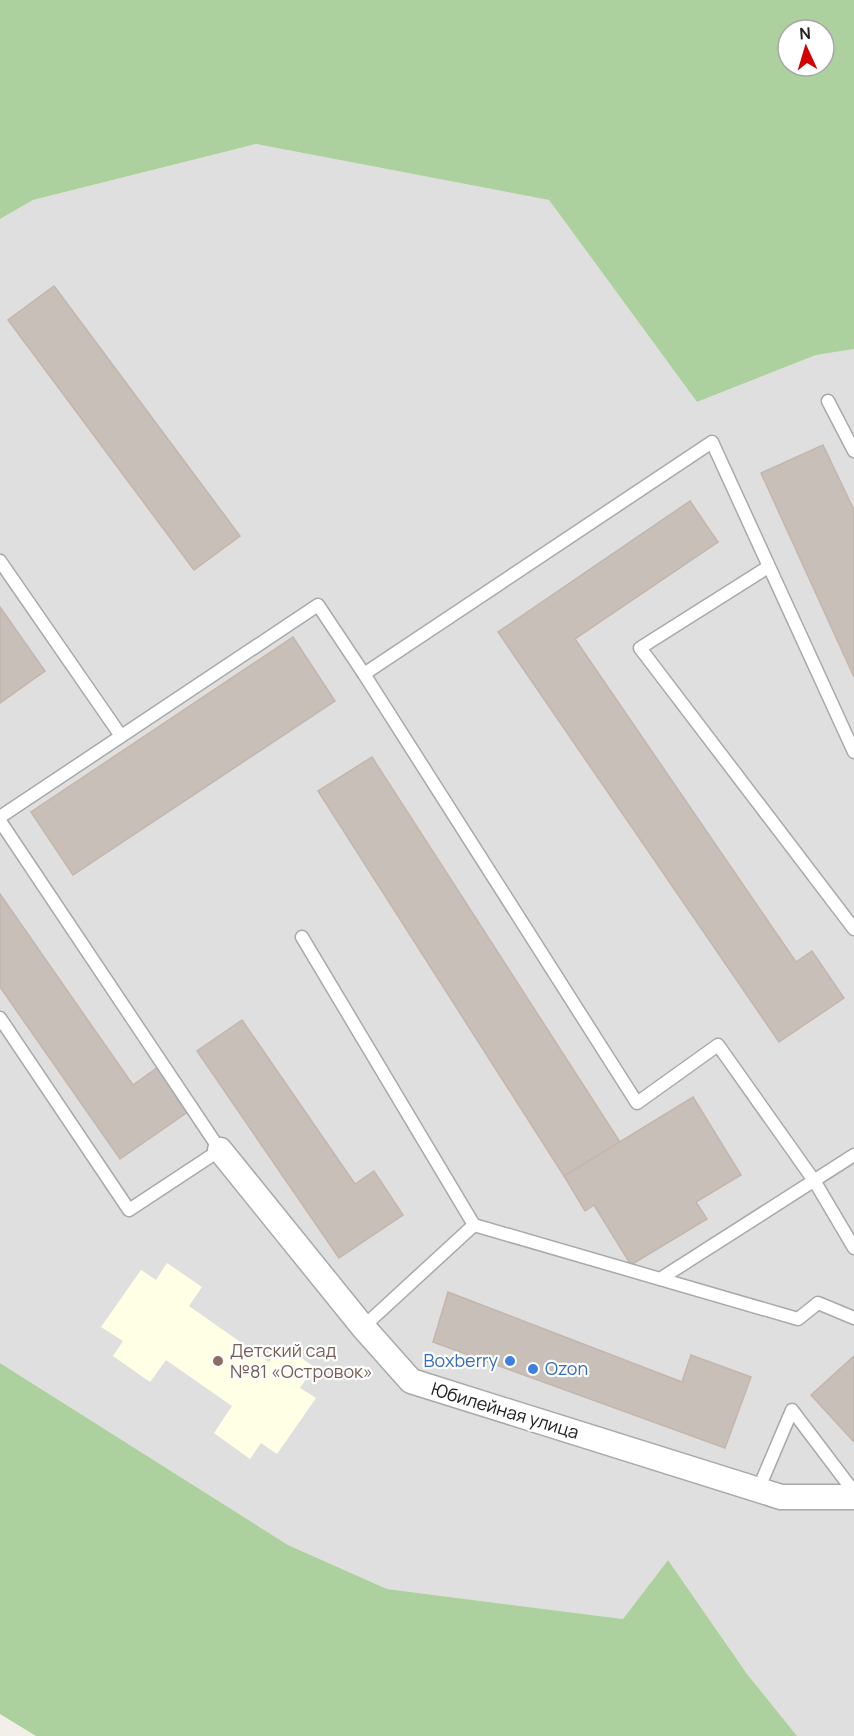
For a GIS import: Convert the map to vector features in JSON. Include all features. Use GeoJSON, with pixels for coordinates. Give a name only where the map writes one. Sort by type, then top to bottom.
{"type":"FeatureCollection","features":[{"type":"Feature","properties":{"kind":"street","name":"Юбилейная улица"},"geometry":{"type":"LineString","coordinates":[[220,1150],[363,1327],[411,1381],[781,1497],[854,1497]]}},
{"type":"Feature","properties":{"kind":"lane"},"geometry":{"type":"LineString","coordinates":[[828,401],[854,451]]}},
{"type":"Feature","properties":{"kind":"lane"},"geometry":{"type":"LineString","coordinates":[[364,674],[712,442],[854,753]]}},
{"type":"Feature","properties":{"kind":"lane"},"geometry":{"type":"LineString","coordinates":[[0,561],[121,736]]}},
{"type":"Feature","properties":{"kind":"lane"},"geometry":{"type":"LineString","coordinates":[[768,567],[640,648],[854,929]]}},
{"type":"Feature","properties":{"kind":"lane"},"geometry":{"type":"LineString","coordinates":[[0,1018],[129,1210],[220,1150],[0,819],[318,605],[637,1103],[718,1045],[815,1182],[854,1248]]}},
{"type":"Feature","properties":{"kind":"lane"},"geometry":{"type":"LineString","coordinates":[[302,937],[474,1225],[798,1319],[818,1303],[854,1318]]}},
{"type":"Feature","properties":{"kind":"lane"},"geometry":{"type":"LineString","coordinates":[[660,1279],[854,1155]]}},
{"type":"Feature","properties":{"kind":"lane"},"geometry":{"type":"LineString","coordinates":[[363,1327],[474,1225]]}},
{"type":"Feature","properties":{"kind":"lane"},"geometry":{"type":"LineString","coordinates":[[758,1490],[792,1410],[854,1492]]}},
{"type":"Feature","properties":{"kind":"shaded area"},"geometry":{"type":"Polygon","coordinates":[[[256,144],[549,200],[697,402],[816,355],[854,349],[854,1736],[797,1736],[747,1674],[668,1560],[623,1619],[387,1589],[288,1545],[0,1363],[0,219],[33,200],[256,144]]]}},
{"type":"Feature","properties":{"kind":"shaded area","name":"Детский сад №81 «Островок»"},"geometry":{"type":"Polygon","coordinates":[[[167,1263],[202,1287],[189,1306],[269,1362],[282,1344],[314,1367],[300,1388],[316,1398],[277,1454],[261,1443],[250,1459],[214,1433],[232,1406],[166,1360],[150,1382],[113,1356],[123,1341],[101,1327],[141,1270],[156,1280],[167,1263]]]}},
{"type":"Feature","properties":{"kind":"green space"},"geometry":{"type":"Polygon","coordinates":[[[0,0],[854,0],[854,349],[816,355],[697,402],[549,200],[256,144],[33,200],[0,219],[0,0]]]}},
{"type":"Feature","properties":{"kind":"green space"},"geometry":{"type":"Polygon","coordinates":[[[0,1363],[288,1545],[387,1589],[623,1619],[668,1560],[747,1674],[797,1736],[36,1736],[0,1714],[0,1363]]]}},
{"type":"Feature","properties":{"kind":"building"},"geometry":{"type":"Polygon","coordinates":[[[54,286],[240,536],[194,570],[8,320],[54,286]]]}},
{"type":"Feature","properties":{"kind":"building"},"geometry":{"type":"Polygon","coordinates":[[[823,445],[854,510],[854,677],[761,473],[823,445]]]}},
{"type":"Feature","properties":{"kind":"building"},"geometry":{"type":"Polygon","coordinates":[[[690,501],[718,542],[575,639],[796,962],[812,951],[844,998],[779,1042],[498,632],[690,501]]]}},
{"type":"Feature","properties":{"kind":"building"},"geometry":{"type":"Polygon","coordinates":[[[0,607],[45,671],[0,703],[0,607]]]}},
{"type":"Feature","properties":{"kind":"building"},"geometry":{"type":"Polygon","coordinates":[[[293,637],[335,701],[73,875],[31,812],[293,637]]]}},
{"type":"Feature","properties":{"kind":"building"},"geometry":{"type":"Polygon","coordinates":[[[372,757],[620,1142],[564,1176],[318,791],[372,757]]]}},
{"type":"Feature","properties":{"kind":"building"},"geometry":{"type":"Polygon","coordinates":[[[0,894],[133,1085],[158,1067],[189,1111],[120,1159],[0,987],[0,894]]]}},
{"type":"Feature","properties":{"kind":"building"},"geometry":{"type":"Polygon","coordinates":[[[242,1020],[355,1184],[374,1171],[403,1215],[339,1258],[197,1051],[242,1020]]]}},
{"type":"Feature","properties":{"kind":"building"},"geometry":{"type":"Polygon","coordinates":[[[693,1097],[741,1175],[696,1202],[707,1219],[631,1265],[594,1205],[585,1211],[564,1176],[693,1097]]]}},
{"type":"Feature","properties":{"kind":"building"},"geometry":{"type":"Polygon","coordinates":[[[448,1292],[682,1382],[691,1355],[751,1377],[725,1448],[433,1342],[448,1292]]]}},
{"type":"Feature","properties":{"kind":"building"},"geometry":{"type":"Polygon","coordinates":[[[854,1356],[854,1442],[811,1395],[854,1356]]]}},
{"type":"Feature","properties":{"kind":"place","name":"Детский сад №81 «Островок»"},"geometry":{"type":"Point","coordinates":[218,1361]}},
{"type":"Feature","properties":{"kind":"place","name":"Boxberry"},"geometry":{"type":"Point","coordinates":[510,1361]}},
{"type":"Feature","properties":{"kind":"place","name":"Ozon"},"geometry":{"type":"Point","coordinates":[533,1369]}}]}
